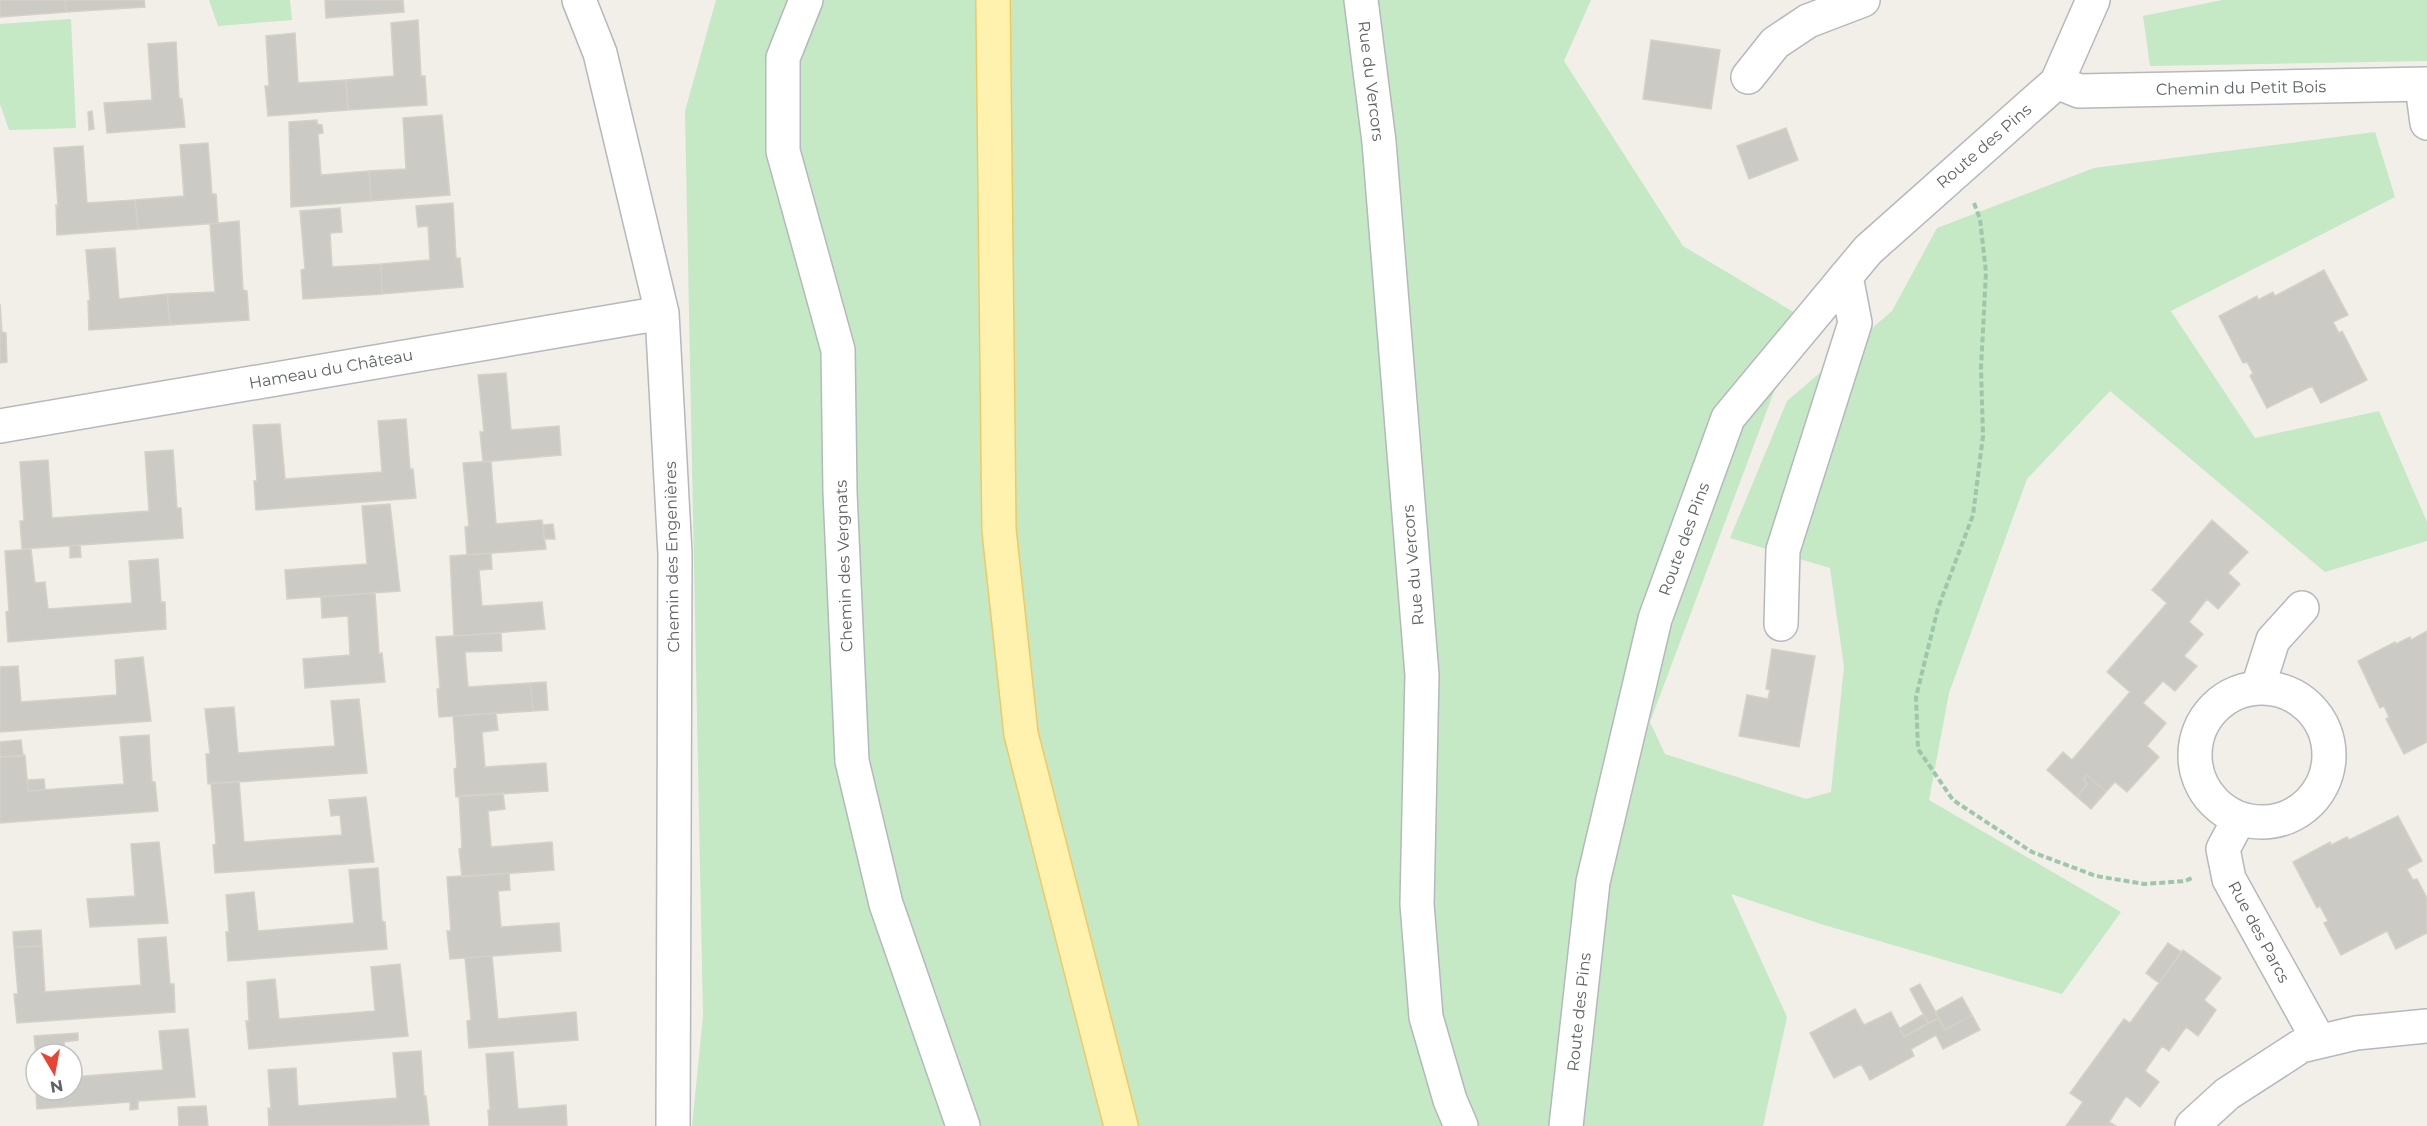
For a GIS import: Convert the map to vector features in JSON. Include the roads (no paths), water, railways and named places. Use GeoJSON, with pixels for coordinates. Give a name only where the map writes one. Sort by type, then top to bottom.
{"type":"FeatureCollection","features":[{"type":"Feature","properties":{"kind":"main road"},"geometry":{"type":"LineString","coordinates":[[993,0],[999,530],[1021,734],[1121,1126]]}},
{"type":"Feature","properties":{"kind":"street","name":"Chemin des Engenières"},"geometry":{"type":"LineString","coordinates":[[579,0],[600,53],[662,313],[675,554],[673,1126]]}},
{"type":"Feature","properties":{"kind":"street","name":"Chemin des Vergnats"},"geometry":{"type":"LineString","coordinates":[[806,0],[783,58],[783,151],[837,350],[840,492],[852,761],[886,904],[963,1126]]}},
{"type":"Feature","properties":{"kind":"street","name":"Rue du Vercors"},"geometry":{"type":"LineString","coordinates":[[1361,0],[1379,142],[1422,675],[1417,904],[1426,1017],[1450,1100],[1461,1126]]}},
{"type":"Feature","properties":{"kind":"street"},"geometry":{"type":"LineString","coordinates":[[1748,77],[1775,43],[1808,21],[1863,0]]}},
{"type":"Feature","properties":{"kind":"street"},"geometry":{"type":"LineString","coordinates":[[2057,82],[2093,0]]}},
{"type":"Feature","properties":{"kind":"street","name":"Chemin du Petit Bois"},"geometry":{"type":"LineString","coordinates":[[2057,82],[2079,91],[2425,85]]}},
{"type":"Feature","properties":{"kind":"street","name":"Route des Pins"},"geometry":{"type":"LineString","coordinates":[[1566,1126],[1593,882],[1655,619],[1728,418],[1868,250],[2057,82]]}},
{"type":"Feature","properties":{"kind":"street"},"geometry":{"type":"LineString","coordinates":[[2425,85],[2427,123]]}},
{"type":"Feature","properties":{"kind":"street"},"geometry":{"type":"LineString","coordinates":[[1781,624],[1783,550],[1855,323],[1846,276]]}},
{"type":"Feature","properties":{"kind":"street","name":"Hameau du Château"},"geometry":{"type":"LineString","coordinates":[[0,426],[662,313]]}},
{"type":"Feature","properties":{"kind":"street"},"geometry":{"type":"LineString","coordinates":[[2258,687],[2273,640],[2302,608]]}},
{"type":"Feature","properties":{"kind":"street"},"geometry":{"type":"LineString","coordinates":[[2258,687],[2285,690],[2309,704],[2324,725],[2331,748],[2327,778],[2314,800],[2292,816],[2265,823],[2239,819],[2218,806],[2201,784],[2194,760],[2198,733],[2210,711],[2232,693],[2258,687]]}},
{"type":"Feature","properties":{"kind":"street","name":"Rue des Parcs"},"geometry":{"type":"LineString","coordinates":[[2239,819],[2223,849],[2229,879],[2319,1041]]}},
{"type":"Feature","properties":{"kind":"street"},"geometry":{"type":"LineString","coordinates":[[2192,1126],[2227,1094],[2301,1046],[2356,1033],[2427,1026]]}}]}
